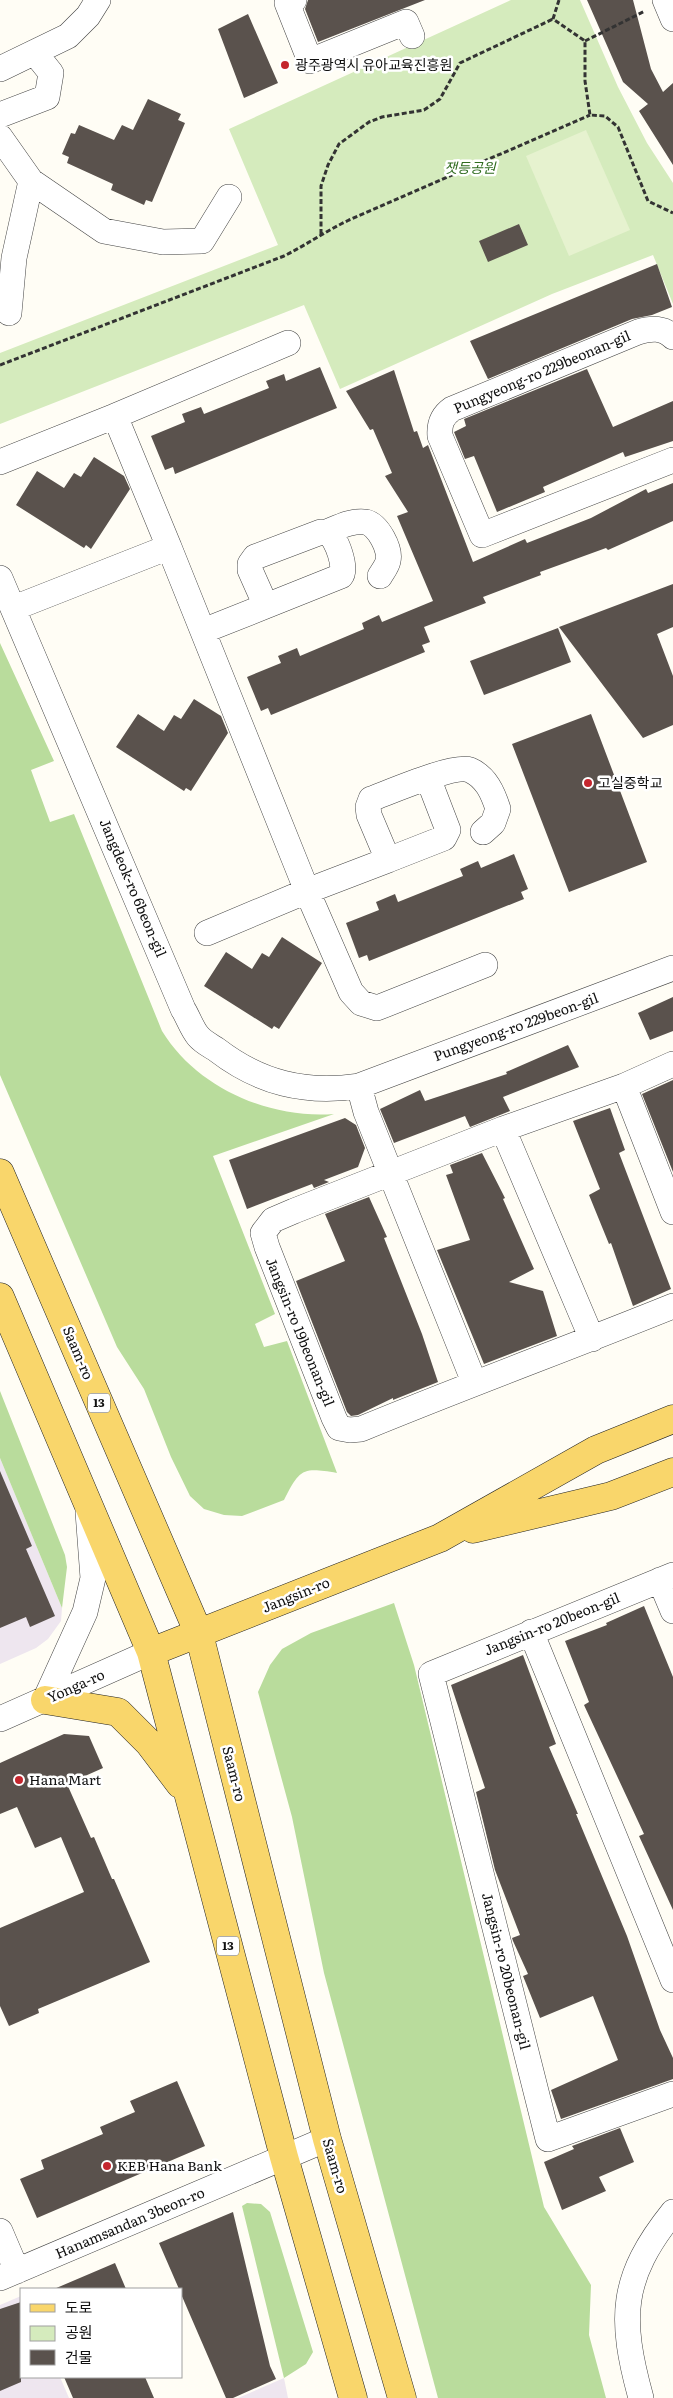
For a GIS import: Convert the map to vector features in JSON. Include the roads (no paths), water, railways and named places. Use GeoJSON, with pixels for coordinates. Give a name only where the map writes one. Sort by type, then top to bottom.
{"type":"FeatureCollection","features":[{"type":"Feature","properties":{"kind":"main road","name":"Saam-ro"},"geometry":{"type":"LineString","coordinates":[[0,1173],[199,1634],[327,2139],[402,2398]]}},
{"type":"Feature","properties":{"kind":"main road","name":"13"},"geometry":{"type":"LineString","coordinates":[[0,1297],[87,1499],[150,1652],[284,2157],[353,2398]]}},
{"type":"Feature","properties":{"kind":"main road","name":"Jangsin-ro"},"geometry":{"type":"LineString","coordinates":[[150,1652],[440,1538],[596,1450],[673,1419]]}},
{"type":"Feature","properties":{"kind":"main road","name":"Jangsin-ro"},"geometry":{"type":"LineString","coordinates":[[440,1538],[611,1496],[673,1472]]}},
{"type":"Feature","properties":{"kind":"main road"},"geometry":{"type":"LineString","coordinates":[[45,1700],[118,1712],[149,1743],[188,1795]]}},
{"type":"Feature","properties":{"kind":"street"},"geometry":{"type":"LineString","coordinates":[[0,69],[68,36],[88,16],[98,0]]}},
{"type":"Feature","properties":{"kind":"street"},"geometry":{"type":"LineString","coordinates":[[294,0],[287,3],[310,61],[406,22],[412,36]]}},
{"type":"Feature","properties":{"kind":"street"},"geometry":{"type":"LineString","coordinates":[[656,5],[673,19]]}},
{"type":"Feature","properties":{"kind":"street"},"geometry":{"type":"LineString","coordinates":[[0,115],[47,97],[51,73],[35,53]]}},
{"type":"Feature","properties":{"kind":"street"},"geometry":{"type":"LineString","coordinates":[[0,137],[31,181],[104,231],[163,242],[202,241],[229,197]]}},
{"type":"Feature","properties":{"kind":"street"},"geometry":{"type":"LineString","coordinates":[[9,312],[14,258],[31,181]]}},
{"type":"Feature","properties":{"kind":"street","name":"Pungyeong-ro 229beonan-gil"},"geometry":{"type":"LineString","coordinates":[[673,338],[663,330],[654,328],[638,332],[452,408],[446,413],[439,428],[440,436],[482,534],[673,460]]}},
{"type":"Feature","properties":{"kind":"street"},"geometry":{"type":"LineString","coordinates":[[0,462],[288,343]]}},
{"type":"Feature","properties":{"kind":"street"},"geometry":{"type":"LineString","coordinates":[[115,416],[204,631],[307,891],[351,992],[361,1004],[377,1008],[485,965]]}},
{"type":"Feature","properties":{"kind":"street"},"geometry":{"type":"LineString","coordinates":[[266,606],[250,570],[250,564],[255,557],[352,522],[367,522],[374,527],[382,538],[388,554],[388,561],[380,576]]}},
{"type":"Feature","properties":{"kind":"street"},"geometry":{"type":"LineString","coordinates":[[204,631],[341,576],[344,573],[344,566],[333,537],[327,532]]}},
{"type":"Feature","properties":{"kind":"street"},"geometry":{"type":"LineString","coordinates":[[14,608],[169,547]]}},
{"type":"Feature","properties":{"kind":"street","name":"Jangdeok-ro 6beon-gil"},"geometry":{"type":"LineString","coordinates":[[0,578],[183,1009],[198,1036],[229,1060],[259,1076],[302,1088],[332,1090],[359,1086]]}},
{"type":"Feature","properties":{"kind":"street"},"geometry":{"type":"LineString","coordinates":[[388,860],[369,815],[368,807],[371,799],[451,770],[469,769],[483,778],[494,795],[498,809],[493,823],[483,832]]}},
{"type":"Feature","properties":{"kind":"street"},"geometry":{"type":"LineString","coordinates":[[206,933],[307,891],[444,838],[448,830],[428,778]]}},
{"type":"Feature","properties":{"kind":"street","name":"Pungyeong-ro 229beon-gil"},"geometry":{"type":"LineString","coordinates":[[359,1086],[673,968]]}},
{"type":"Feature","properties":{"kind":"street","name":"Jangsin-ro 19beonan-gil"},"geometry":{"type":"LineString","coordinates":[[673,1064],[624,1086],[503,1129],[272,1220],[263,1233],[267,1248],[334,1418],[339,1428],[350,1430],[361,1428],[474,1382],[592,1339],[673,1306]]}},
{"type":"Feature","properties":{"kind":"street"},"geometry":{"type":"LineString","coordinates":[[359,1086],[366,1112],[474,1382]]}},
{"type":"Feature","properties":{"kind":"street"},"geometry":{"type":"LineString","coordinates":[[624,1086],[673,1212]]}},
{"type":"Feature","properties":{"kind":"street"},"geometry":{"type":"LineString","coordinates":[[503,1129],[592,1339]]}},
{"type":"Feature","properties":{"kind":"street"},"geometry":{"type":"LineString","coordinates":[[45,1700],[86,1612],[93,1578],[87,1499]]}},
{"type":"Feature","properties":{"kind":"street"},"geometry":{"type":"LineString","coordinates":[[667,1578],[673,1611]]}},
{"type":"Feature","properties":{"kind":"street","name":"Jangsin-ro 20beon-gil"},"geometry":{"type":"LineString","coordinates":[[431,1674],[667,1578]]}},
{"type":"Feature","properties":{"kind":"street"},"geometry":{"type":"LineString","coordinates":[[531,1632],[667,1950],[673,1980]]}},
{"type":"Feature","properties":{"kind":"street","name":"Yonga-ro"},"geometry":{"type":"LineString","coordinates":[[0,1719],[150,1652]]}},
{"type":"Feature","properties":{"kind":"street","name":"Jangsin-ro 20beonan-gil"},"geometry":{"type":"LineString","coordinates":[[431,1674],[548,2139],[673,2094]]}},
{"type":"Feature","properties":{"kind":"street","name":"Hanamsandan 3beon-ro"},"geometry":{"type":"LineString","coordinates":[[0,2231],[8,2275],[327,2139]]}},
{"type":"Feature","properties":{"kind":"street"},"geometry":{"type":"LineString","coordinates":[[641,2398],[628,2342],[628,2293],[638,2266],[659,2229],[673,2212]]}},
{"type":"Feature","properties":{"kind":"place","name":"광주광역시 유아교육진흥원"},"geometry":{"type":"Point","coordinates":[285,65]}},
{"type":"Feature","properties":{"kind":"place","name":"고실중학교"},"geometry":{"type":"Point","coordinates":[588,783]}},
{"type":"Feature","properties":{"kind":"place","name":"Hana Mart"},"geometry":{"type":"Point","coordinates":[19,1780]}},
{"type":"Feature","properties":{"kind":"place","name":"KEB Hana Bank"},"geometry":{"type":"Point","coordinates":[107,2166]}},
{"type":"Feature","properties":{"kind":"park label","name":"잿등공원"},"geometry":{"type":"Point","coordinates":[470,168]}}]}
